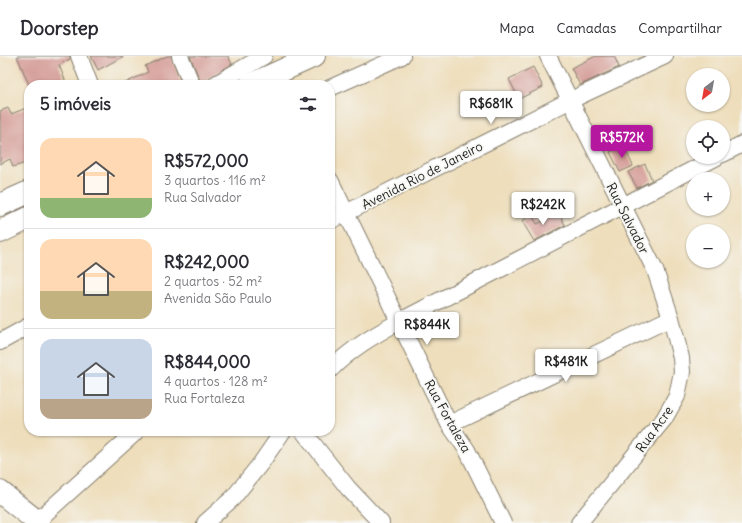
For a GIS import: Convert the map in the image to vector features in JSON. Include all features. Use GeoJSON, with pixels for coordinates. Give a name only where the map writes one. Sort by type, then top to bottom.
{"type":"FeatureCollection","features":[{"type":"Feature","properties":{"kind":"main road"},"geometry":{"type":"LineString","coordinates":[[261,80],[314,56]]}},
{"type":"Feature","properties":{"kind":"main road"},"geometry":{"type":"LineString","coordinates":[[277,80],[318,56]]}},
{"type":"Feature","properties":{"kind":"main road"},"geometry":{"type":"LineString","coordinates":[[0,206],[24,194]]}},
{"type":"Feature","properties":{"kind":"main road"},"geometry":{"type":"LineString","coordinates":[[0,232],[24,220]]}},
{"type":"Feature","properties":{"kind":"main road"},"geometry":{"type":"LineString","coordinates":[[0,492],[38,522]]}},
{"type":"Feature","properties":{"kind":"street"},"geometry":{"type":"LineString","coordinates":[[79,56],[88,80]]}},
{"type":"Feature","properties":{"kind":"street"},"geometry":{"type":"LineString","coordinates":[[180,56],[190,80]]}},
{"type":"Feature","properties":{"kind":"street"},"geometry":{"type":"LineString","coordinates":[[223,80],[264,56]]}},
{"type":"Feature","properties":{"kind":"street"},"geometry":{"type":"LineString","coordinates":[[335,86],[402,56]]}},
{"type":"Feature","properties":{"kind":"street","name":"Rua Salvador"},"geometry":{"type":"LineString","coordinates":[[548,56],[654,270],[670,318]]}},
{"type":"Feature","properties":{"kind":"street","name":"Avenida Rio de Janeiro"},"geometry":{"type":"LineString","coordinates":[[335,219],[571,100],[665,56]]}},
{"type":"Feature","properties":{"kind":"street"},"geometry":{"type":"LineString","coordinates":[[730,150],[742,144]]}},
{"type":"Feature","properties":{"kind":"street"},"geometry":{"type":"LineString","coordinates":[[335,365],[358,345],[400,321],[703,164]]}},
{"type":"Feature","properties":{"kind":"street","name":"Rua Fortaleza"},"geometry":{"type":"LineString","coordinates":[[335,190],[449,424],[467,450],[503,523]]}},
{"type":"Feature","properties":{"kind":"street"},"geometry":{"type":"LineString","coordinates":[[449,424],[670,318]]}},
{"type":"Feature","properties":{"kind":"street","name":"Rua Acre"},"geometry":{"type":"LineString","coordinates":[[580,523],[664,419],[677,396],[682,372],[681,358],[670,318]]}},
{"type":"Feature","properties":{"kind":"street"},"geometry":{"type":"LineString","coordinates":[[0,342],[24,329]]}},
{"type":"Feature","properties":{"kind":"street"},"geometry":{"type":"LineString","coordinates":[[38,522],[132,436]]}},
{"type":"Feature","properties":{"kind":"street"},"geometry":{"type":"LineString","coordinates":[[205,523],[233,498],[261,463],[280,436]]}},
{"type":"Feature","properties":{"kind":"street"},"geometry":{"type":"LineString","coordinates":[[307,436],[348,488],[381,523]]}},
{"type":"Feature","properties":{"kind":"building"},"geometry":{"type":"Polygon","coordinates":[[[17,56],[70,56],[70,59],[59,65],[65,80],[27,80],[17,56]]]}},
{"type":"Feature","properties":{"kind":"building"},"geometry":{"type":"Polygon","coordinates":[[[91,56],[124,56],[98,70],[91,56]]]}},
{"type":"Feature","properties":{"kind":"building"},"geometry":{"type":"Polygon","coordinates":[[[167,56],[171,56],[180,80],[131,80],[148,72],[145,66],[167,56]]]}},
{"type":"Feature","properties":{"kind":"building"},"geometry":{"type":"Polygon","coordinates":[[[190,56],[228,56],[232,64],[206,80],[200,80],[190,56]]]}},
{"type":"Feature","properties":{"kind":"building"},"geometry":{"type":"Polygon","coordinates":[[[596,56],[614,56],[619,67],[580,85],[571,68],[596,56]]]}},
{"type":"Feature","properties":{"kind":"building"},"geometry":{"type":"Polygon","coordinates":[[[533,67],[543,87],[519,99],[509,79],[533,67]]]}},
{"type":"Feature","properties":{"kind":"building"},"geometry":{"type":"Polygon","coordinates":[[[8,108],[11,114],[24,109],[24,164],[13,167],[10,159],[0,164],[0,111],[8,108]]]}},
{"type":"Feature","properties":{"kind":"building"},"geometry":{"type":"Polygon","coordinates":[[[624,146],[633,166],[620,172],[610,152],[624,146]]]}},
{"type":"Feature","properties":{"kind":"building"},"geometry":{"type":"Polygon","coordinates":[[[645,164],[652,180],[637,188],[628,172],[645,164]]]}},
{"type":"Feature","properties":{"kind":"building"},"geometry":{"type":"Polygon","coordinates":[[[559,213],[565,225],[534,241],[522,221],[532,215],[537,224],[559,213]]]}}]}
